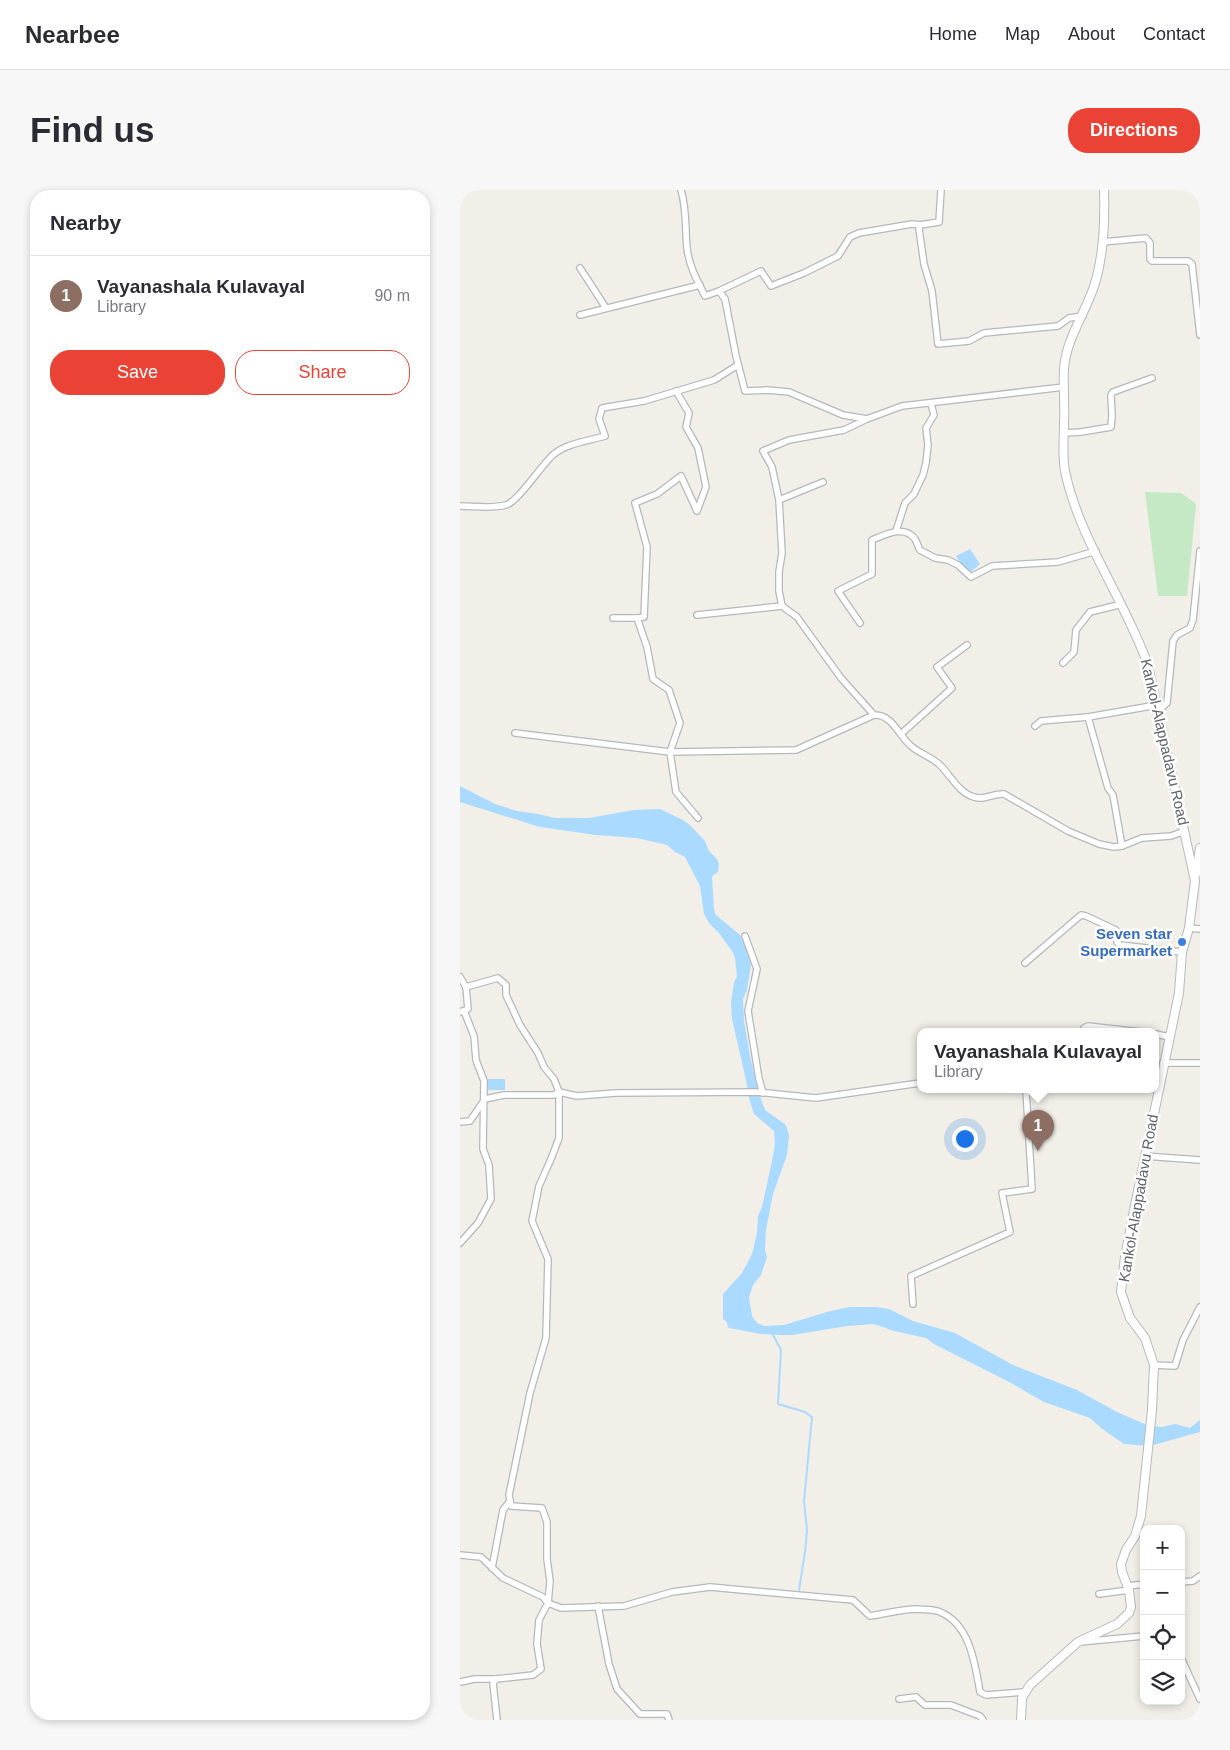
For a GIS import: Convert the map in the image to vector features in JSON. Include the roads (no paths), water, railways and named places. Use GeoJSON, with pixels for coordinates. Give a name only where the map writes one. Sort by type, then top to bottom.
{"type":"FeatureCollection","features":[{"type":"Feature","properties":{"kind":"main road","name":"Kankol-Alappadavu Road"},"geometry":{"type":"LineString","coordinates":[[1104,190],[1102,242],[1096,280],[1083,316],[1069,346],[1064,369],[1065,469],[1069,486],[1096,551],[1138,636],[1148,665],[1195,881],[1189,928],[1182,952],[1179,993],[1159,1083]]}},
{"type":"Feature","properties":{"kind":"main road"},"geometry":{"type":"LineString","coordinates":[[1195,881],[1200,848]]}},
{"type":"Feature","properties":{"kind":"main road","name":"Kankol-Alappadavu Road"},"geometry":{"type":"LineString","coordinates":[[1024,1692],[1078,1642],[1117,1624],[1126,1616],[1131,1607],[1121,1564],[1138,1528],[1152,1410],[1154,1365],[1145,1338],[1130,1318],[1121,1292],[1125,1256],[1157,1093]]}},
{"type":"Feature","properties":{"kind":"main road"},"geometry":{"type":"LineString","coordinates":[[1022,1720],[1021,1705],[1024,1692]]}},
{"type":"Feature","properties":{"kind":"street"},"geometry":{"type":"LineString","coordinates":[[681,190],[685,204],[687,249],[692,270],[705,296],[761,271],[771,286],[804,273],[838,256],[844,250],[850,238],[859,233],[912,224],[920,225],[939,222],[941,190]]}},
{"type":"Feature","properties":{"kind":"street"},"geometry":{"type":"LineString","coordinates":[[920,225],[919,237],[932,291],[938,344],[969,341],[984,334],[1058,326],[1069,318],[1083,316]]}},
{"type":"Feature","properties":{"kind":"street"},"geometry":{"type":"LineString","coordinates":[[1102,242],[1146,238],[1149,241],[1150,259],[1152,261],[1188,261],[1192,264],[1200,335]]}},
{"type":"Feature","properties":{"kind":"street"},"geometry":{"type":"LineString","coordinates":[[580,268],[606,308]]}},
{"type":"Feature","properties":{"kind":"street"},"geometry":{"type":"LineString","coordinates":[[580,315],[700,286]]}},
{"type":"Feature","properties":{"kind":"street"},"geometry":{"type":"LineString","coordinates":[[719,291],[725,299],[745,391],[789,392],[842,415],[867,419]]}},
{"type":"Feature","properties":{"kind":"street"},"geometry":{"type":"LineString","coordinates":[[460,506],[485,507],[508,505],[554,455],[565,447],[605,436],[600,419],[602,408],[644,401],[714,380],[738,365]]}},
{"type":"Feature","properties":{"kind":"street"},"geometry":{"type":"LineString","coordinates":[[1064,433],[1081,432],[1110,426],[1112,416],[1111,395],[1113,392],[1152,378]]}},
{"type":"Feature","properties":{"kind":"street"},"geometry":{"type":"LineString","coordinates":[[782,606],[779,591],[782,553],[779,500],[772,467],[763,451],[788,440],[844,430],[902,406],[931,404],[960,398],[1064,386]]}},
{"type":"Feature","properties":{"kind":"street"},"geometry":{"type":"LineString","coordinates":[[613,618],[644,617],[647,547],[635,503],[657,494],[680,476],[698,511],[706,487],[698,448],[686,426],[688,413],[676,391]]}},
{"type":"Feature","properties":{"kind":"street"},"geometry":{"type":"LineString","coordinates":[[896,531],[906,503],[914,494],[926,463],[926,428],[934,415],[931,404]]}},
{"type":"Feature","properties":{"kind":"street"},"geometry":{"type":"LineString","coordinates":[[779,500],[823,482]]}},
{"type":"Feature","properties":{"kind":"street"},"geometry":{"type":"LineString","coordinates":[[860,623],[838,590],[872,574],[872,540],[896,531],[909,534],[916,541],[920,550],[935,558],[948,560],[958,565],[971,577],[992,566],[1058,562],[1096,551]]}},
{"type":"Feature","properties":{"kind":"street"},"geometry":{"type":"LineString","coordinates":[[1035,726],[1041,721],[1088,717],[1158,707],[1167,703],[1173,641],[1177,635],[1190,628],[1193,620],[1200,554]]}},
{"type":"Feature","properties":{"kind":"street"},"geometry":{"type":"LineString","coordinates":[[1063,663],[1074,652],[1076,630],[1090,612],[1122,604]]}},
{"type":"Feature","properties":{"kind":"street"},"geometry":{"type":"LineString","coordinates":[[698,615],[782,606],[797,617],[841,678],[874,715]]}},
{"type":"Feature","properties":{"kind":"street"},"geometry":{"type":"LineString","coordinates":[[637,618],[647,647],[653,679],[669,690],[680,722],[670,752],[676,792],[698,818]]}},
{"type":"Feature","properties":{"kind":"street"},"geometry":{"type":"LineString","coordinates":[[901,734],[952,688],[937,667],[967,645]]}},
{"type":"Feature","properties":{"kind":"street"},"geometry":{"type":"LineString","coordinates":[[515,734],[670,752],[796,750],[879,714],[890,721],[911,746],[940,766],[965,793],[972,797],[980,799],[1004,794],[1068,831],[1098,844],[1114,847],[1142,838],[1171,836],[1185,831]]}},
{"type":"Feature","properties":{"kind":"street"},"geometry":{"type":"LineString","coordinates":[[1088,717],[1108,788],[1113,795],[1122,846]]}},
{"type":"Feature","properties":{"kind":"street"},"geometry":{"type":"LineString","coordinates":[[1025,963],[1081,915],[1116,930],[1117,942],[1120,945],[1182,952]]}},
{"type":"Feature","properties":{"kind":"street"},"geometry":{"type":"LineString","coordinates":[[1189,928],[1200,929]]}},
{"type":"Feature","properties":{"kind":"street"},"geometry":{"type":"LineString","coordinates":[[745,936],[757,969],[748,1010],[759,1079],[764,1093]]}},
{"type":"Feature","properties":{"kind":"street"},"geometry":{"type":"LineString","coordinates":[[460,977],[466,987],[469,1006],[468,1009],[462,1011],[474,1036],[476,1060],[482,1072],[485,1099],[483,1149],[489,1165],[491,1199],[478,1223],[460,1243]]}},
{"type":"Feature","properties":{"kind":"street"},"geometry":{"type":"LineString","coordinates":[[460,1682],[533,1675],[541,1668],[537,1644],[539,1620],[548,1603],[550,1581],[547,1559],[547,1522],[542,1508],[511,1506],[508,1495],[522,1428],[546,1338],[548,1259],[532,1221],[538,1186],[559,1138],[558,1092],[554,1079],[544,1067],[538,1053],[520,1025],[506,995],[506,985],[498,978],[466,987]]}},
{"type":"Feature","properties":{"kind":"street"},"geometry":{"type":"LineString","coordinates":[[1084,1028],[1088,1026],[1105,1028]]}},
{"type":"Feature","properties":{"kind":"street"},"geometry":{"type":"LineString","coordinates":[[1159,1034],[1169,1036]]}},
{"type":"Feature","properties":{"kind":"street"},"geometry":{"type":"LineString","coordinates":[[1163,1063],[1200,1064]]}},
{"type":"Feature","properties":{"kind":"street"},"geometry":{"type":"LineString","coordinates":[[460,1122],[470,1121],[485,1099],[504,1095],[554,1095],[558,1092],[577,1096],[616,1093],[754,1092],[816,1098],[917,1083]]}},
{"type":"Feature","properties":{"kind":"street"},"geometry":{"type":"LineString","coordinates":[[912,1304],[910,1276],[1010,1232],[1002,1194],[1032,1190],[1026,1093]]}},
{"type":"Feature","properties":{"kind":"street"},"geometry":{"type":"LineString","coordinates":[[1144,1156],[1200,1160]]}},
{"type":"Feature","properties":{"kind":"street"},"geometry":{"type":"LineString","coordinates":[[1154,1365],[1175,1366],[1183,1340],[1200,1307]]}},
{"type":"Feature","properties":{"kind":"street"},"geometry":{"type":"LineString","coordinates":[[492,1568],[496,1540],[504,1510],[510,1501]]}},
{"type":"Feature","properties":{"kind":"street"},"geometry":{"type":"LineString","coordinates":[[460,1555],[481,1556],[503,1578],[544,1596],[548,1603],[561,1608],[624,1606],[672,1592],[710,1587],[853,1600],[870,1616],[915,1609],[939,1611],[956,1622],[967,1640],[980,1692],[986,1695],[1024,1692]]}},
{"type":"Feature","properties":{"kind":"street"},"geometry":{"type":"LineString","coordinates":[[1185,1582],[1193,1581],[1200,1576]]}},
{"type":"Feature","properties":{"kind":"street"},"geometry":{"type":"LineString","coordinates":[[1099,1594],[1140,1585]]}},
{"type":"Feature","properties":{"kind":"street"},"geometry":{"type":"LineString","coordinates":[[598,1606],[609,1664],[617,1690],[640,1714],[667,1714],[669,1720]]}},
{"type":"Feature","properties":{"kind":"street"},"geometry":{"type":"LineString","coordinates":[[1078,1642],[1140,1636]]}},
{"type":"Feature","properties":{"kind":"street"},"geometry":{"type":"LineString","coordinates":[[1182,1660],[1200,1699]]}},
{"type":"Feature","properties":{"kind":"street"},"geometry":{"type":"LineString","coordinates":[[496,1679],[493,1683],[497,1720]]}},
{"type":"Feature","properties":{"kind":"street"},"geometry":{"type":"LineString","coordinates":[[899,1699],[916,1698],[925,1705],[951,1705],[980,1716],[983,1720]]}},
{"type":"Feature","properties":{"kind":"water"},"geometry":{"type":"Polygon","coordinates":[[[970,549],[980,564],[967,575],[956,556],[970,549]]]}},
{"type":"Feature","properties":{"kind":"water"},"geometry":{"type":"Polygon","coordinates":[[[460,786],[495,804],[517,811],[555,818],[589,818],[634,810],[660,809],[690,825],[705,841],[709,851],[717,859],[719,864],[718,872],[712,876],[714,910],[716,915],[740,935],[751,964],[747,990],[743,999],[744,1021],[758,1091],[765,1110],[786,1125],[789,1136],[787,1155],[773,1194],[766,1230],[765,1250],[767,1257],[761,1275],[753,1285],[749,1297],[752,1316],[757,1323],[764,1326],[784,1325],[849,1307],[889,1309],[913,1321],[955,1333],[1013,1365],[1077,1390],[1117,1412],[1147,1425],[1162,1427],[1175,1424],[1190,1428],[1200,1420],[1200,1432],[1150,1446],[1124,1444],[1090,1418],[1044,1402],[926,1338],[894,1331],[874,1324],[781,1335],[761,1334],[735,1329],[723,1319],[723,1294],[742,1273],[752,1254],[757,1233],[758,1216],[762,1207],[775,1144],[774,1131],[754,1114],[732,1019],[731,1002],[734,982],[737,977],[735,958],[732,951],[704,914],[700,886],[685,857],[667,845],[637,838],[596,835],[540,827],[460,802],[460,786]]]}},
{"type":"Feature","properties":{"kind":"water"},"geometry":{"type":"Polygon","coordinates":[[[488,1079],[505,1079],[505,1090],[488,1090],[488,1079]]]}},
{"type":"Feature","properties":{"kind":"waterway"},"geometry":{"type":"LineString","coordinates":[[728,1323],[729,1327],[735,1328]]}},
{"type":"Feature","properties":{"kind":"waterway"},"geometry":{"type":"LineString","coordinates":[[772,1333],[781,1350],[778,1404],[805,1412],[812,1417],[804,1501],[807,1530],[799,1590]]}},
{"type":"Feature","properties":{"kind":"place","name":"Seven star Supermarket"},"geometry":{"type":"Point","coordinates":[1182,942]}},
{"type":"Feature","properties":{"kind":"place","name":"Vayanashala Kulavayal"},"geometry":{"type":"Point","coordinates":[1038,1151]}}]}
